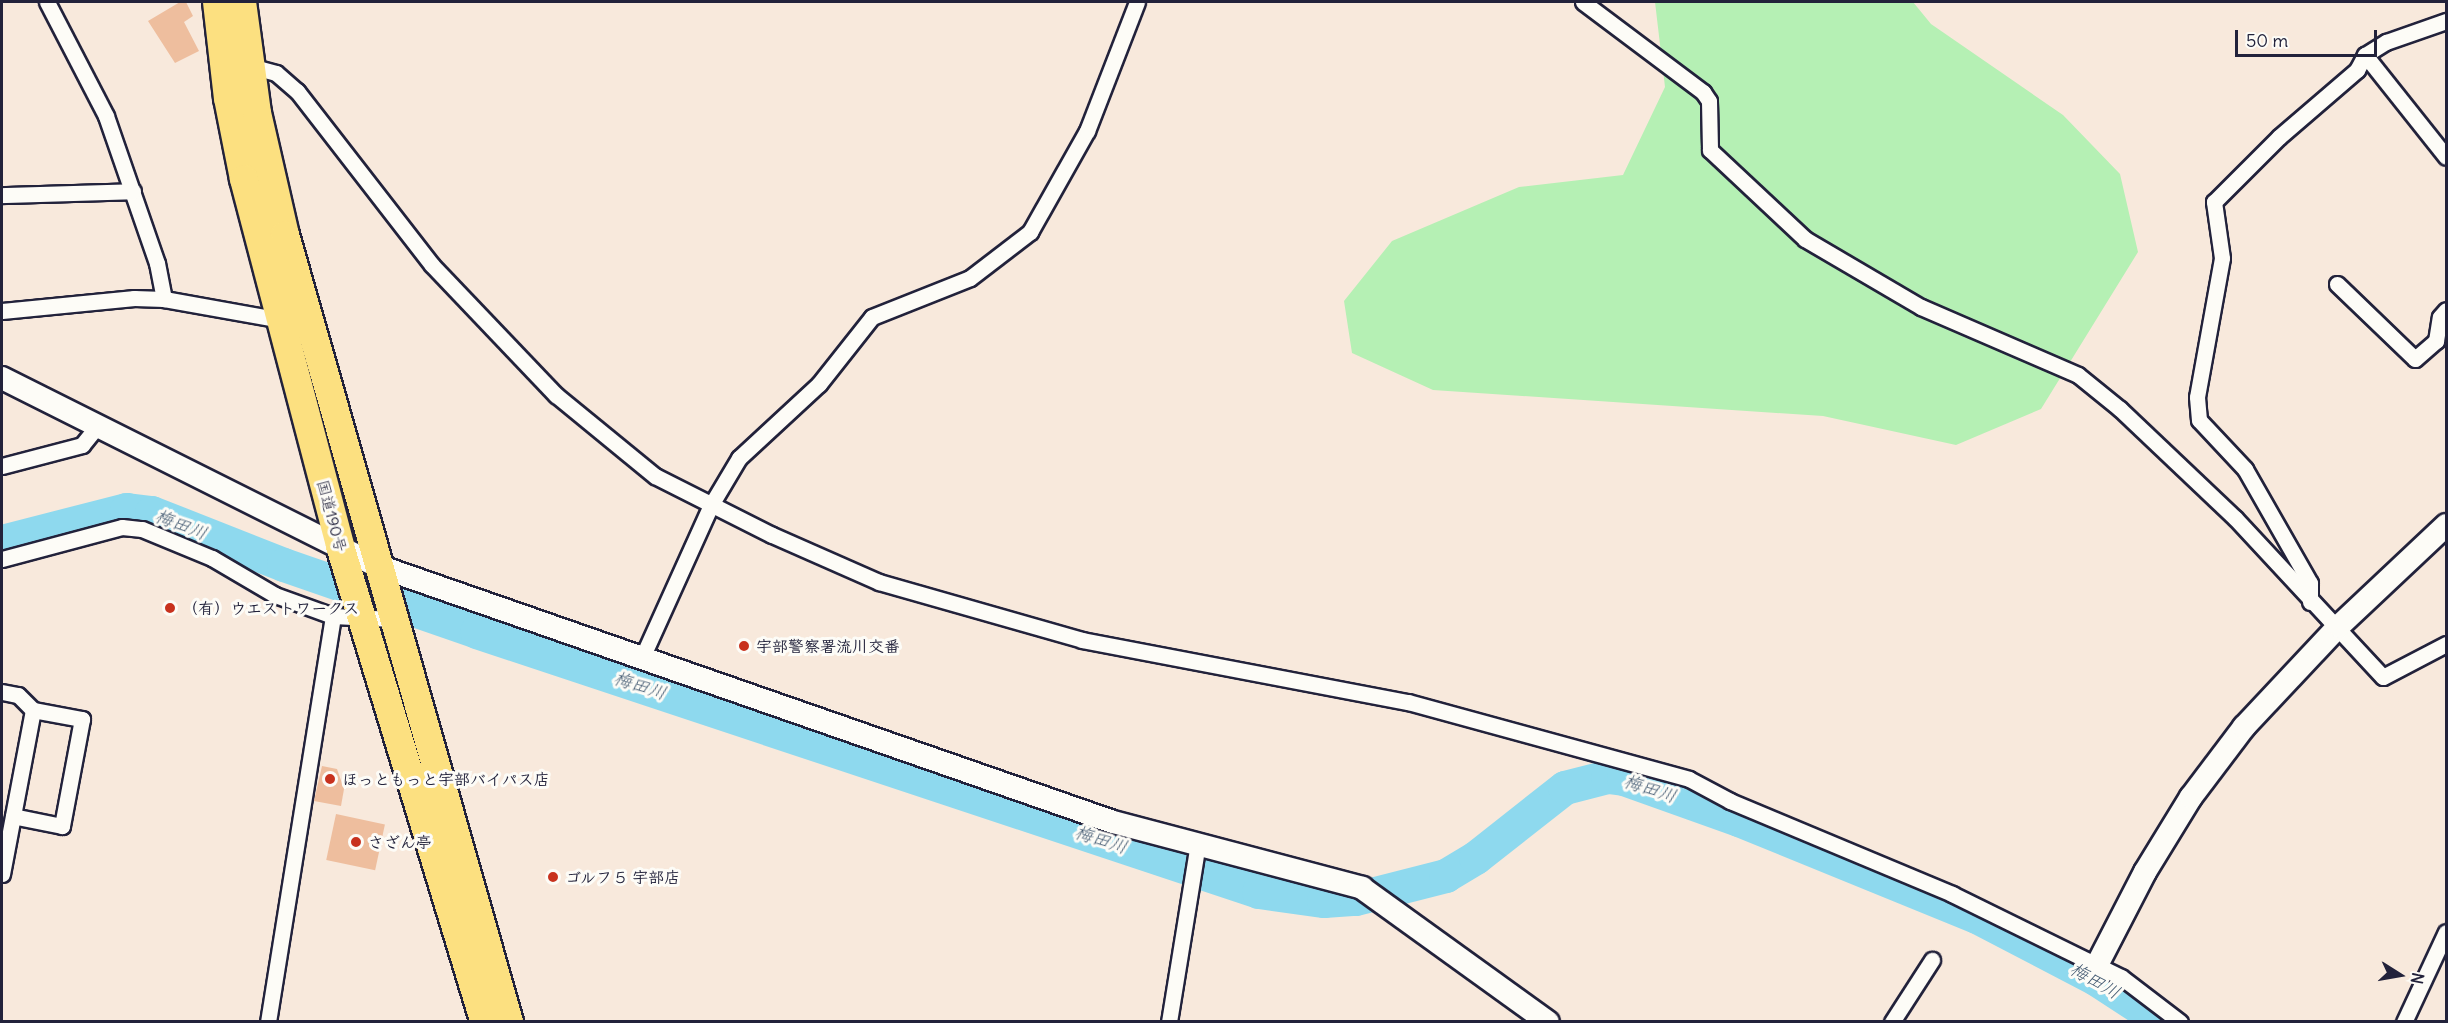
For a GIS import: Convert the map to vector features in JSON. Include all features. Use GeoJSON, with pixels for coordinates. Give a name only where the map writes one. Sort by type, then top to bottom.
{"type":"FeatureCollection","features":[{"type":"Feature","properties":{"kind":"highway","name":"国道190号"},"geometry":{"type":"LineString","coordinates":[[217,2],[228,98],[242,168],[343,558],[350,613],[485,1022]]}},
{"type":"Feature","properties":{"kind":"highway","name":"国道190号"},"geometry":{"type":"LineString","coordinates":[[242,2],[250,66],[270,175],[379,573],[509,1022]]}},
{"type":"Feature","properties":{"kind":"street"},"geometry":{"type":"LineString","coordinates":[[47,2],[106,116],[157,263],[164,299]]}},
{"type":"Feature","properties":{"kind":"street"},"geometry":{"type":"LineString","coordinates":[[641,660],[711,505],[739,458],[819,384],[872,317],[970,278],[1030,232],[1087,131],[1137,2]]}},
{"type":"Feature","properties":{"kind":"street"},"geometry":{"type":"LineString","coordinates":[[1583,2],[1703,92],[1709,101],[1710,150],[1805,239],[1921,307],[2078,375],[2120,409],[2235,518],[2310,602],[2339,626],[2383,677],[2446,644]]}},
{"type":"Feature","properties":{"kind":"street"},"geometry":{"type":"LineString","coordinates":[[2310,602],[2310,583],[2245,469],[2199,420],[2197,397],[2222,258],[2214,202],[2279,137],[2357,70],[2365,55],[2385,42],[2446,21]]}},
{"type":"Feature","properties":{"kind":"street"},"geometry":{"type":"LineString","coordinates":[[2365,55],[2446,157]]}},
{"type":"Feature","properties":{"kind":"street"},"geometry":{"type":"LineString","coordinates":[[250,66],[276,73],[297,91],[432,265],[556,394],[655,476],[711,505],[879,582],[1082,640],[1408,702],[1689,779],[1730,801],[1952,894],[2096,967],[2121,977],[2180,1022]]}},
{"type":"Feature","properties":{"kind":"street"},"geometry":{"type":"LineString","coordinates":[[2,195],[133,191]]}},
{"type":"Feature","properties":{"kind":"street"},"geometry":{"type":"LineString","coordinates":[[2337,284],[2415,359],[2436,341],[2440,316],[2446,310]]}},
{"type":"Feature","properties":{"kind":"street"},"geometry":{"type":"LineString","coordinates":[[2,311],[134,298],[164,299],[282,320]]}},
{"type":"Feature","properties":{"kind":"street"},"geometry":{"type":"LineString","coordinates":[[2,378],[98,425],[343,558],[379,573],[1113,822],[1362,888],[1548,1022]]}},
{"type":"Feature","properties":{"kind":"street"},"geometry":{"type":"LineString","coordinates":[[2,466],[82,446],[98,425]]}},
{"type":"Feature","properties":{"kind":"street"},"geometry":{"type":"LineString","coordinates":[[2096,967],[2145,872],[2191,797],[2244,727],[2339,626],[2446,525]]}},
{"type":"Feature","properties":{"kind":"street"},"geometry":{"type":"LineString","coordinates":[[2,559],[122,527],[142,529],[212,558],[275,596],[350,613],[392,615]]}},
{"type":"Feature","properties":{"kind":"street"},"geometry":{"type":"LineString","coordinates":[[268,1022],[350,613]]}},
{"type":"Feature","properties":{"kind":"street"},"geometry":{"type":"LineString","coordinates":[[2,692],[18,695],[33,710],[82,720],[62,826],[9,818]]}},
{"type":"Feature","properties":{"kind":"street"},"geometry":{"type":"LineString","coordinates":[[2,874],[9,818],[33,710]]}},
{"type":"Feature","properties":{"kind":"street"},"geometry":{"type":"LineString","coordinates":[[1169,1022],[1198,843]]}},
{"type":"Feature","properties":{"kind":"street"},"geometry":{"type":"LineString","coordinates":[[2404,1022],[2446,932]]}},
{"type":"Feature","properties":{"kind":"street"},"geometry":{"type":"LineString","coordinates":[[1892,1022],[1932,960]]}},
{"type":"Feature","properties":{"kind":"green space"},"geometry":{"type":"Polygon","coordinates":[[[1655,2],[1913,2],[1931,24],[2063,115],[2120,174],[2138,252],[2041,409],[1956,445],[1823,416],[1433,390],[1352,353],[1344,301],[1392,241],[1519,187],[1623,175],[1665,87],[1655,2]]]}},
{"type":"Feature","properties":{"kind":"building"},"geometry":{"type":"Polygon","coordinates":[[[180,2],[186,2],[193,16],[184,22],[199,51],[175,63],[148,21],[180,2]]]}},
{"type":"Feature","properties":{"kind":"building","name":"ほっともっと宇部バイパス店"},"geometry":{"type":"Polygon","coordinates":[[[322,766],[337,769],[344,789],[341,806],[314,801],[322,766]]]}},
{"type":"Feature","properties":{"kind":"building","name":"さざん亭"},"geometry":{"type":"Polygon","coordinates":[[[336,814],[385,824],[375,870],[326,860],[336,814]]]}},
{"type":"Feature","properties":{"kind":"waterway","name":"梅田川"},"geometry":{"type":"LineString","coordinates":[[2,542],[127,510],[152,513],[284,565],[477,632],[1259,892],[1324,901],[1356,899],[1446,876],[1476,858],[1565,788],[1608,777],[1624,779],[1739,820],[1977,917],[2096,979],[2162,1022]]}},
{"type":"Feature","properties":{"kind":"place","name":"（有）ウエストワークス"},"geometry":{"type":"Point","coordinates":[170,608]}},
{"type":"Feature","properties":{"kind":"place","name":"宇部警察署流川交番"},"geometry":{"type":"Point","coordinates":[744,646]}},
{"type":"Feature","properties":{"kind":"place","name":"ほっともっと宇部バイパス店"},"geometry":{"type":"Point","coordinates":[330,779]}},
{"type":"Feature","properties":{"kind":"place","name":"さざん亭"},"geometry":{"type":"Point","coordinates":[356,842]}},
{"type":"Feature","properties":{"kind":"place","name":"ゴルフ５ 宇部店"},"geometry":{"type":"Point","coordinates":[553,877]}}]}
